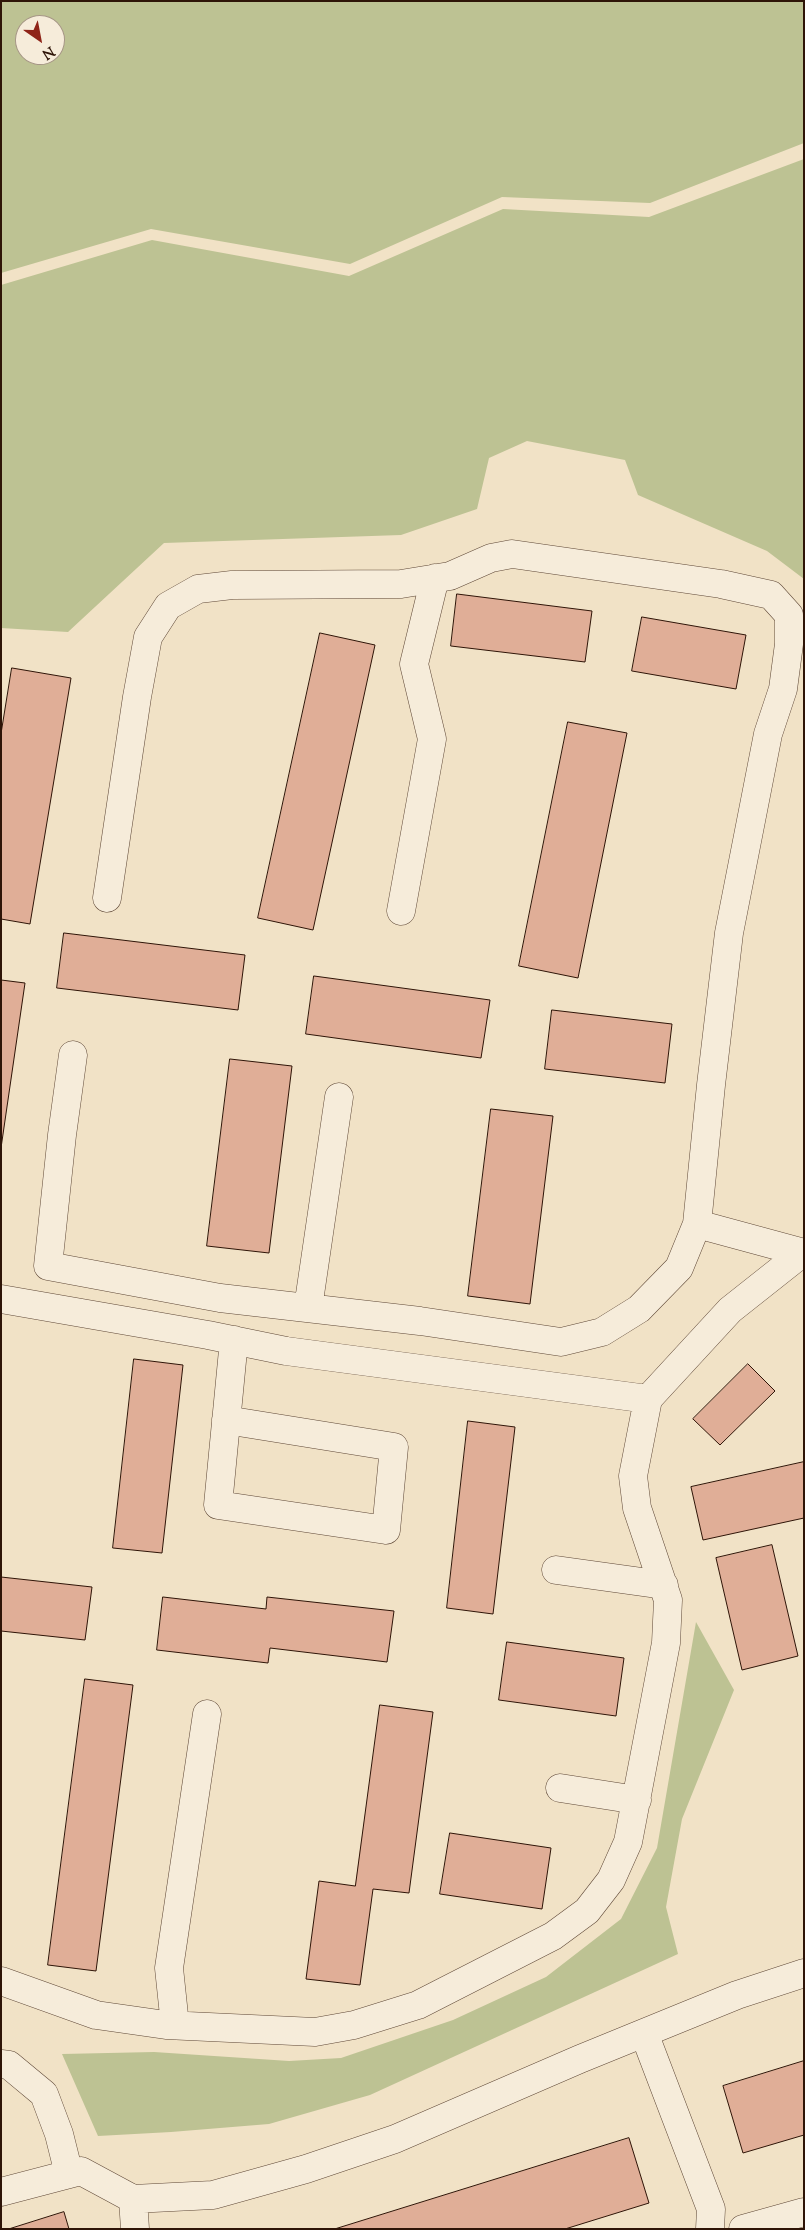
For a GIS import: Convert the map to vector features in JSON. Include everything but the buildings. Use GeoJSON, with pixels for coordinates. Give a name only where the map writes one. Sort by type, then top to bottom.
{"type":"FeatureCollection","features":[{"type":"Feature","properties":{"kind":"street"},"geometry":{"type":"LineString","coordinates":[[73,1055],[62,1135],[48,1266],[220,1298],[420,1321],[561,1342],[602,1332],[639,1309],[679,1268],[697,1224],[710,1085],[729,934],[768,734],[783,688],[789,644],[789,615],[771,595],[763,593],[721,584],[512,554],[491,558],[450,576],[401,584],[290,584],[198,589],[168,606],[148,637],[137,697],[107,898]]}},
{"type":"Feature","properties":{"kind":"street"},"geometry":{"type":"LineString","coordinates":[[401,911],[432,739],[414,664],[435,578]]}},
{"type":"Feature","properties":{"kind":"street"},"geometry":{"type":"LineString","coordinates":[[308,1308],[340,1097]]}},
{"type":"Feature","properties":{"kind":"street"},"geometry":{"type":"LineString","coordinates":[[697,1224],[803,1253]]}},
{"type":"Feature","properties":{"kind":"street"},"geometry":{"type":"LineString","coordinates":[[1,1981],[96,2015],[175,2026],[315,2032],[354,2025],[418,2005],[553,1936],[587,1911],[611,1880],[628,1842],[666,1643],[668,1600],[637,1508],[633,1476],[648,1399],[730,1310],[803,1253]]}},
{"type":"Feature","properties":{"kind":"street"},"geometry":{"type":"LineString","coordinates":[[1,1299],[286,1351],[648,1399]]}},
{"type":"Feature","properties":{"kind":"street"},"geometry":{"type":"LineString","coordinates":[[226,1420],[394,1447],[386,1530],[218,1505],[226,1420],[234,1340]]}},
{"type":"Feature","properties":{"kind":"street"},"geometry":{"type":"LineString","coordinates":[[556,1570],[664,1585]]}},
{"type":"Feature","properties":{"kind":"street"},"geometry":{"type":"LineString","coordinates":[[175,2026],[169,1968],[207,1714]]}},
{"type":"Feature","properties":{"kind":"street"},"geometry":{"type":"LineString","coordinates":[[560,1788],[637,1800]]}},
{"type":"Feature","properties":{"kind":"street"},"geometry":{"type":"LineString","coordinates":[[1,2192],[81,2171],[133,2199],[213,2195],[306,2169],[395,2139],[737,1995],[804,1973]]}},
{"type":"Feature","properties":{"kind":"street"},"geometry":{"type":"LineString","coordinates":[[644,2033],[711,2209],[710,2229]]}},
{"type":"Feature","properties":{"kind":"street"},"geometry":{"type":"LineString","coordinates":[[1,2064],[9,2064],[44,2094],[59,2134],[70,2174]]}},
{"type":"Feature","properties":{"kind":"street"},"geometry":{"type":"LineString","coordinates":[[133,2199],[135,2229]]}},
{"type":"Feature","properties":{"kind":"street"},"geometry":{"type":"LineString","coordinates":[[743,2229],[804,2212]]}},
{"type":"Feature","properties":{"kind":"green space"},"geometry":{"type":"Polygon","coordinates":[[[1,1],[804,1],[804,143],[650,203],[502,197],[350,264],[151,229],[1,273],[1,1]]]}},
{"type":"Feature","properties":{"kind":"green space"},"geometry":{"type":"Polygon","coordinates":[[[804,159],[804,579],[767,551],[638,495],[625,460],[527,441],[489,458],[477,509],[401,535],[164,543],[68,632],[1,628],[1,285],[152,240],[349,276],[503,209],[649,217],[804,159]]]}},
{"type":"Feature","properties":{"kind":"green space"},"geometry":{"type":"Polygon","coordinates":[[[696,1622],[734,1690],[682,1819],[666,1907],[678,1954],[370,2095],[269,2124],[98,2136],[62,2054],[154,2052],[289,2061],[341,2058],[453,2020],[546,1977],[621,1919],[657,1848],[696,1622]]]}}]}
